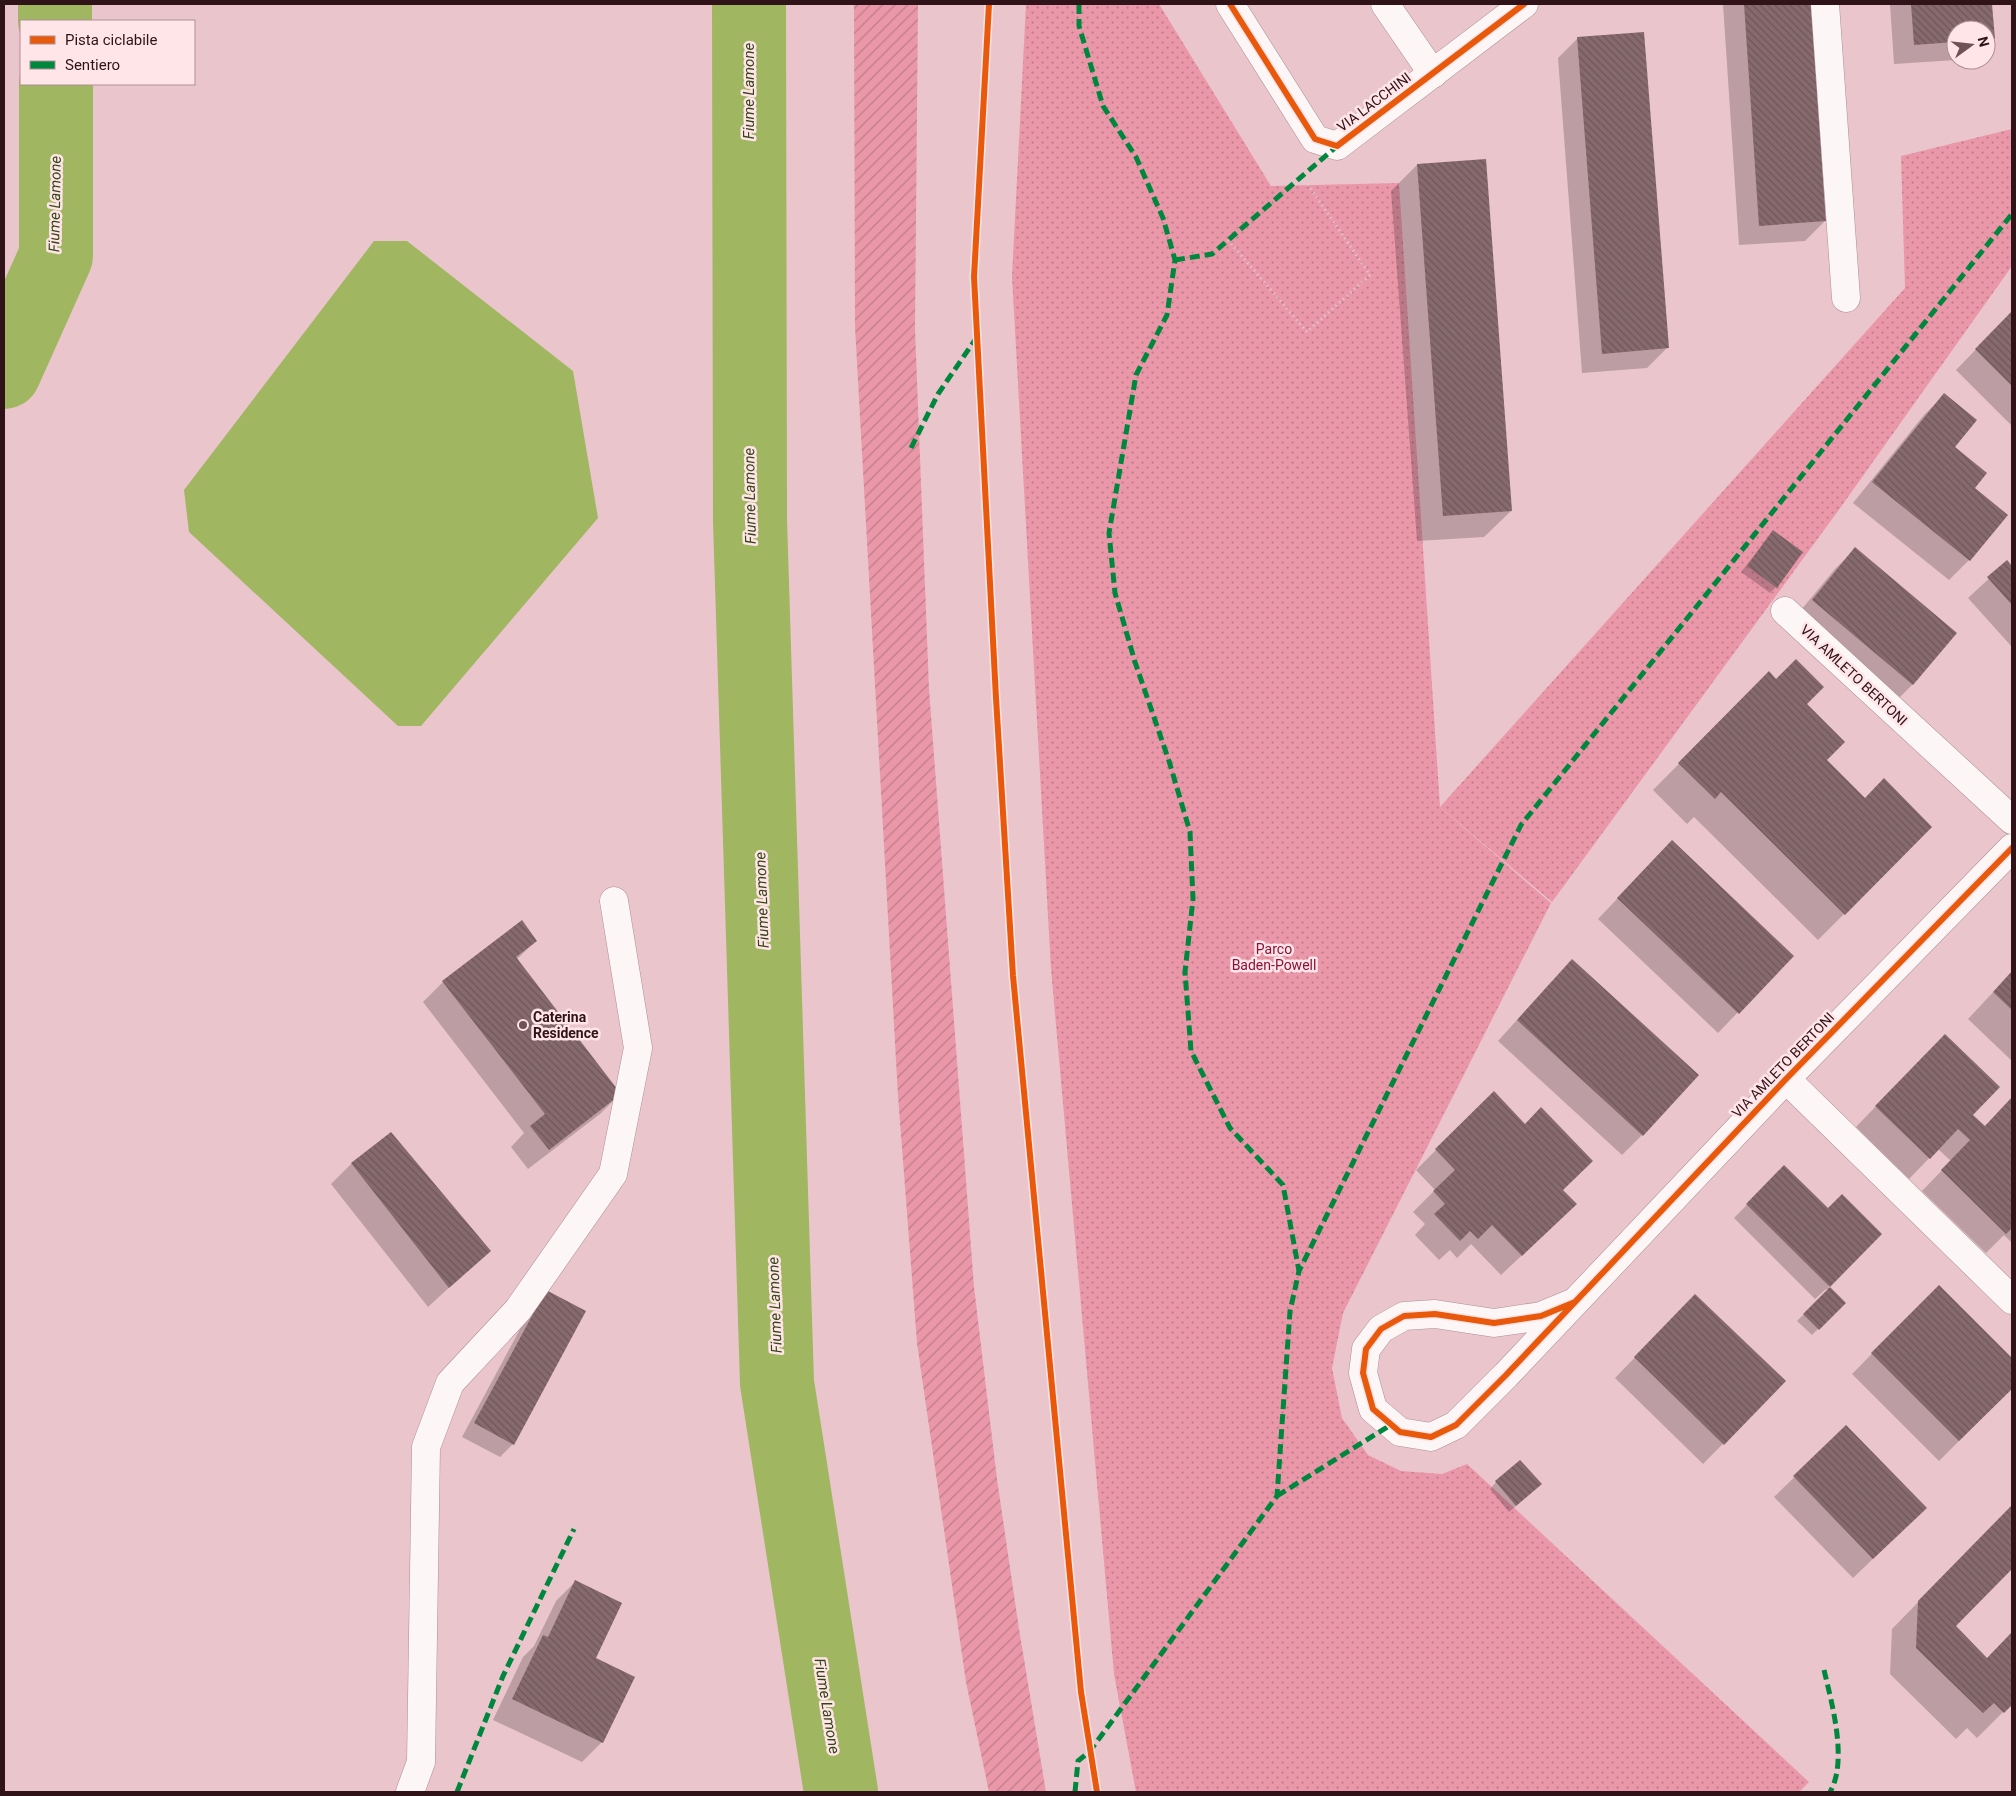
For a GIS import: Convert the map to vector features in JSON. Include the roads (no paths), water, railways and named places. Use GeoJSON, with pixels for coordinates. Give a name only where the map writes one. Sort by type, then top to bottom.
{"type":"FeatureCollection","features":[{"type":"Feature","properties":{"kind":"street","name":"VIA LACCHINI"},"geometry":{"type":"LineString","coordinates":[[1230,4],[1316,139],[1337,146],[1524,4]]}},
{"type":"Feature","properties":{"kind":"street","name":"VIA LACCHINI"},"geometry":{"type":"LineString","coordinates":[[1384,4],[1433,74]]}},
{"type":"Feature","properties":{"kind":"street"},"geometry":{"type":"LineString","coordinates":[[1825,4],[1846,298]]}},
{"type":"Feature","properties":{"kind":"street","name":"VIA AMLETO BERTONI"},"geometry":{"type":"LineString","coordinates":[[1785,611],[2012,820]]}},
{"type":"Feature","properties":{"kind":"street","name":"VIA AMLETO BERTONI"},"geometry":{"type":"LineString","coordinates":[[1575,1302],[1541,1316],[1494,1323],[1435,1314],[1404,1316],[1381,1329],[1366,1349],[1363,1373],[1373,1409],[1400,1432],[1431,1437],[1456,1425],[1506,1375],[1786,1079],[2012,848]]}},
{"type":"Feature","properties":{"kind":"street"},"geometry":{"type":"LineString","coordinates":[[410,1792],[421,1762],[426,1447],[450,1383],[518,1310],[614,1174],[638,1048],[614,901]]}},
{"type":"Feature","properties":{"kind":"street","name":"VIA AMLETO BERTONI"},"geometry":{"type":"LineString","coordinates":[[1786,1079],[2012,1300]]}},
{"type":"Feature","properties":{"kind":"waterway","name":"Fiume Lamone"},"geometry":{"type":"LineString","coordinates":[[55,4],[55,20]]}},
{"type":"Feature","properties":{"kind":"waterway","name":"Fiume Lamone"},"geometry":{"type":"LineString","coordinates":[[749,4],[750,520],[777,1383],[841,1792]]}},
{"type":"Feature","properties":{"kind":"waterway","name":"Fiume Lamone"},"geometry":{"type":"LineString","coordinates":[[4,372],[56,256],[56,85]]}},
{"type":"Feature","properties":{"kind":"place","name":"Caterina Residence"},"geometry":{"type":"Point","coordinates":[523,1025]}},
{"type":"Feature","properties":{"kind":"park label","name":"Parco Baden-Powell"},"geometry":{"type":"Point","coordinates":[1274,958]}}]}
